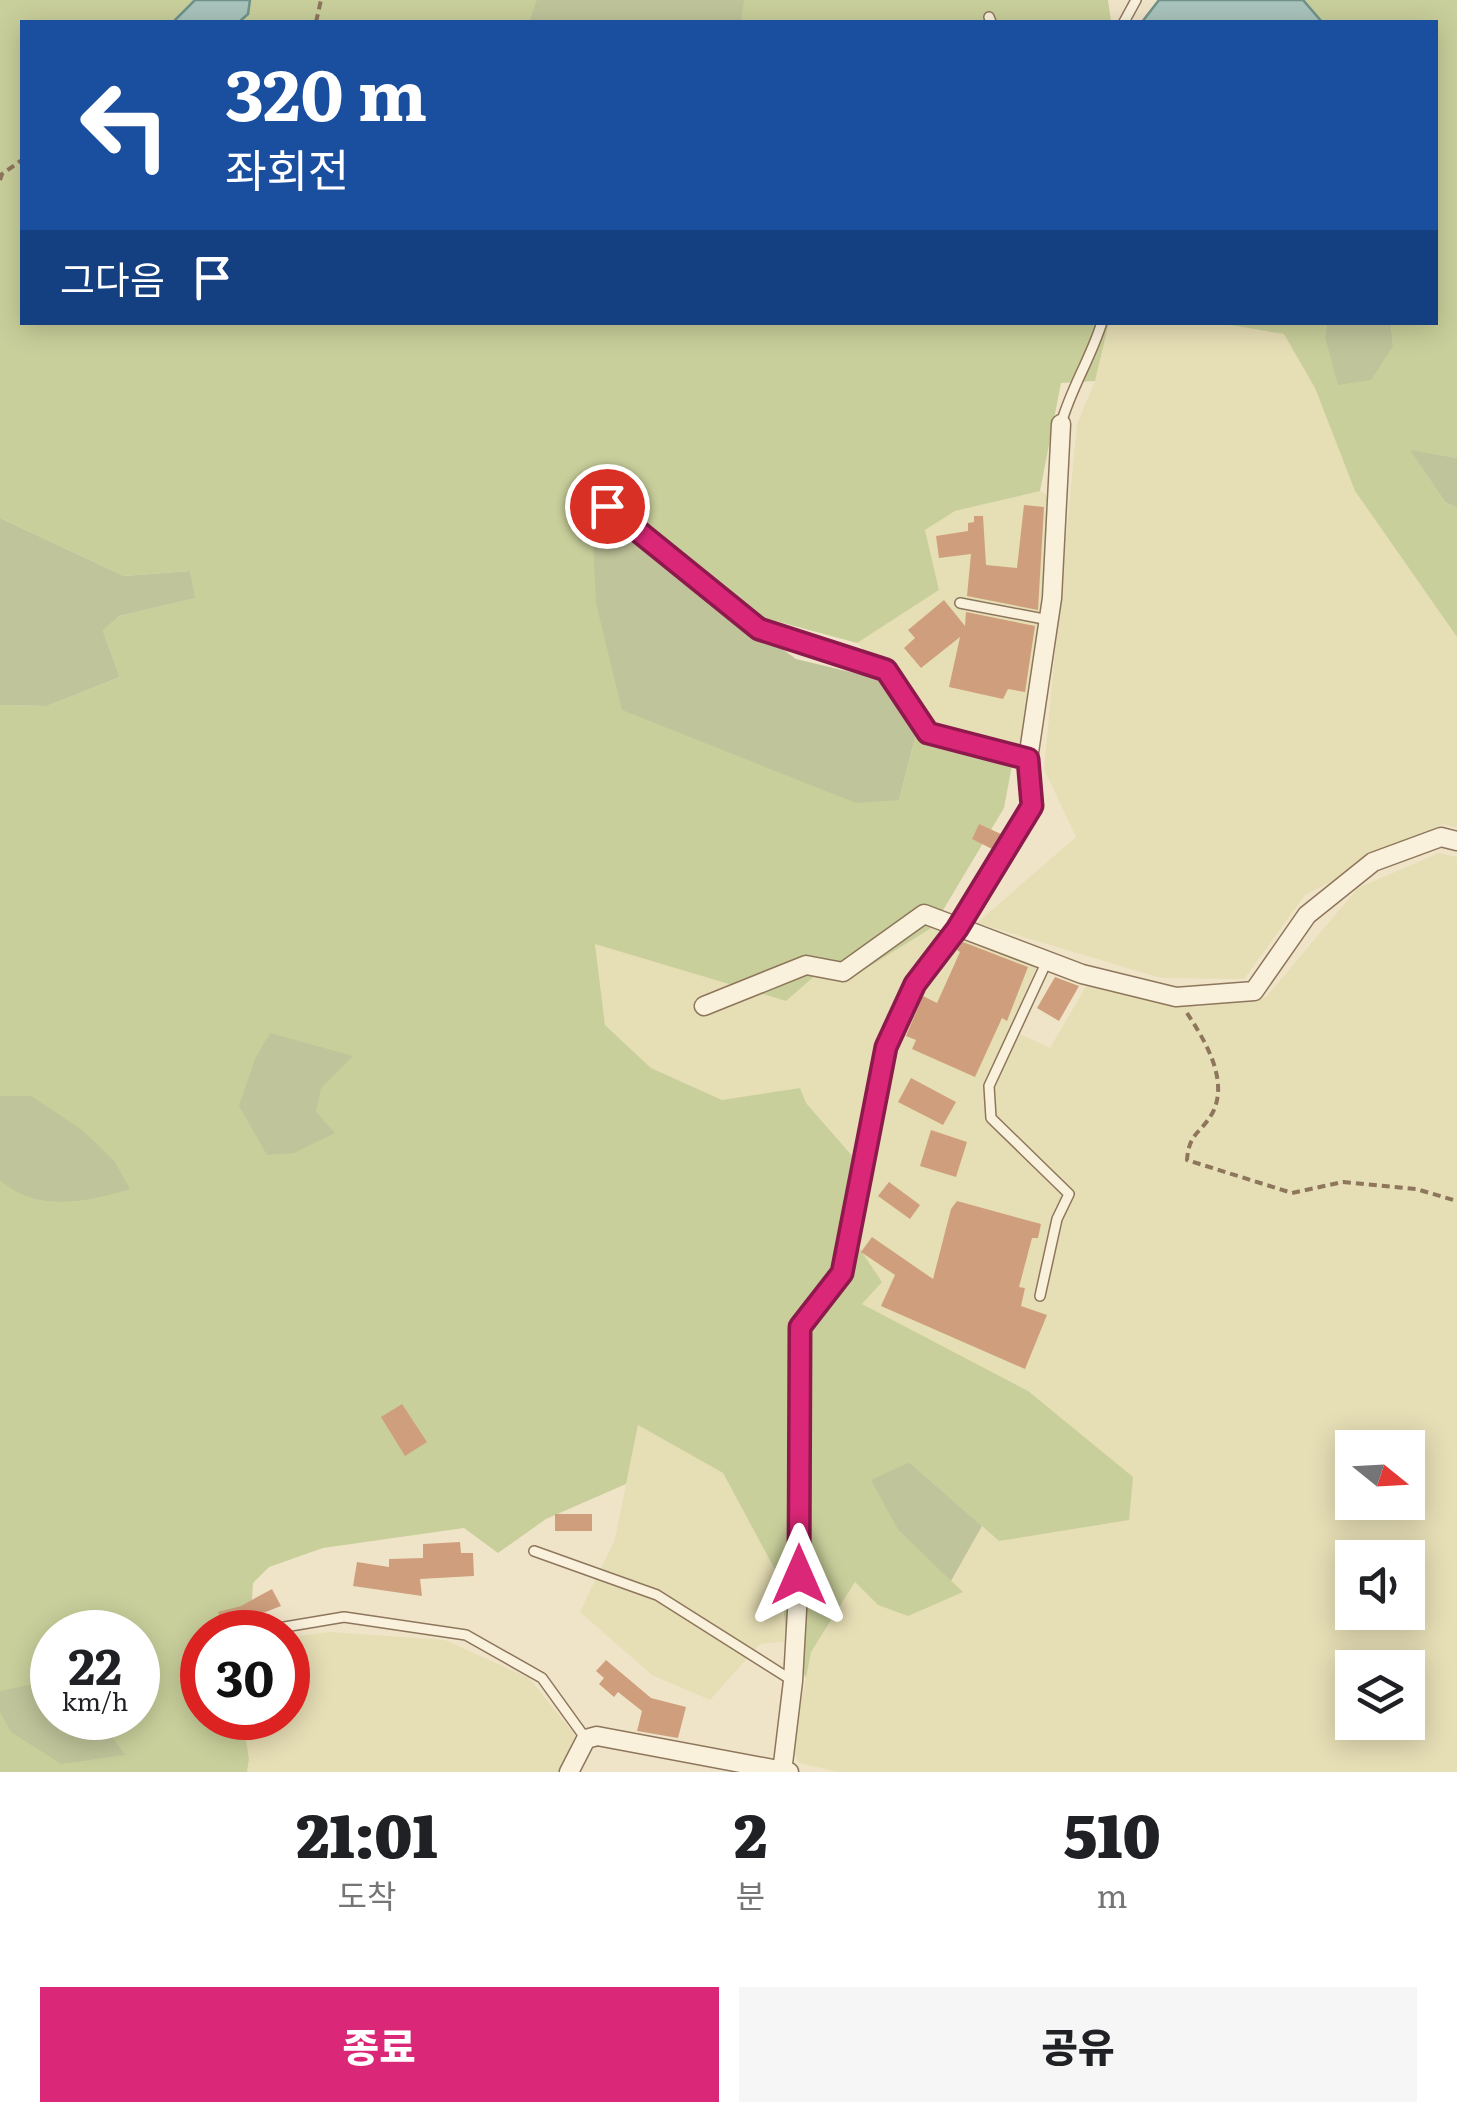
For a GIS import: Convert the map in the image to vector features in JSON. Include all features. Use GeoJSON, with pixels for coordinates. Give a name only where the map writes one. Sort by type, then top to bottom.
{"type":"FeatureCollection","features":[{"type":"Feature","properties":{"kind":"street"},"geometry":{"type":"LineString","coordinates":[[569,1772],[586,1739],[597,1736],[784,1772],[799,1575],[800,1327],[842,1273],[886,1047],[915,984],[957,929],[1032,806],[1028,759],[1049,620],[1061,424]]}},
{"type":"Feature","properties":{"kind":"street"},"geometry":{"type":"LineString","coordinates":[[704,1006],[806,965],[843,972],[924,914],[1082,974],[1176,997],[1254,991],[1307,914],[1373,862],[1442,836],[1457,840]]}},
{"type":"Feature","properties":{"kind":"lane"},"geometry":{"type":"LineString","coordinates":[[1061,424],[1101,325]]}},
{"type":"Feature","properties":{"kind":"lane"},"geometry":{"type":"LineString","coordinates":[[607,506],[759,629],[886,670],[928,733],[1028,759]]}},
{"type":"Feature","properties":{"kind":"lane"},"geometry":{"type":"LineString","coordinates":[[960,603],[1049,620]]}},
{"type":"Feature","properties":{"kind":"lane"},"geometry":{"type":"LineString","coordinates":[[1040,1296],[1057,1219],[1069,1194],[991,1118],[989,1086],[1046,961]]}},
{"type":"Feature","properties":{"kind":"lane"},"geometry":{"type":"LineString","coordinates":[[534,1551],[657,1595],[793,1681]]}},
{"type":"Feature","properties":{"kind":"lane"},"geometry":{"type":"LineString","coordinates":[[310,1623],[344,1617],[466,1635],[542,1678],[586,1739]]}},
{"type":"Feature","properties":{"kind":"path"},"geometry":{"type":"LineString","coordinates":[[0,180],[20,161]]}},
{"type":"Feature","properties":{"kind":"path"},"geometry":{"type":"LineString","coordinates":[[1176,997],[1208,1046],[1218,1090],[1213,1112],[1188,1141],[1188,1160],[1292,1193],[1342,1182],[1416,1189],[1457,1201]]}},
{"type":"Feature","properties":{"kind":"shaded area"},"geometry":{"type":"Polygon","coordinates":[[[1109,325],[1238,325],[1284,333],[1315,388],[1355,491],[1457,637],[1457,828],[1443,824],[1305,895],[1244,979],[1161,978],[977,923],[1076,837],[1044,769],[1077,424],[1095,381],[1109,325]]]}},
{"type":"Feature","properties":{"kind":"shaded area"},"geometry":{"type":"Polygon","coordinates":[[[1040,491],[1052,498],[1043,626],[1023,747],[937,723],[857,643],[939,590],[925,530],[955,511],[1040,491]]]}},
{"type":"Feature","properties":{"kind":"shaded area"},"geometry":{"type":"Polygon","coordinates":[[[1439,853],[1457,857],[1457,1772],[838,1772],[799,1763],[792,1747],[811,1652],[855,1582],[878,1605],[909,1615],[962,1592],[951,1581],[982,1526],[999,1541],[1038,1533],[862,1304],[855,1242],[870,1176],[878,1053],[857,1160],[806,1103],[800,1088],[722,1100],[651,1068],[605,1025],[595,943],[786,1001],[817,974],[846,981],[933,927],[961,934],[1036,968],[984,1086],[1020,1034],[1050,1048],[1088,983],[1198,1007],[1266,997],[1358,888],[1439,853]]]}},
{"type":"Feature","properties":{"kind":"shaded area"},"geometry":{"type":"Polygon","coordinates":[[[638,1425],[723,1473],[780,1579],[787,1641],[760,1644],[710,1700],[652,1675],[580,1612],[615,1539],[638,1425]]]}},
{"type":"Feature","properties":{"kind":"shaded area"},"geometry":{"type":"Polygon","coordinates":[[[330,1632],[445,1640],[529,1678],[575,1735],[560,1772],[247,1772],[246,1740],[310,1740],[310,1634],[330,1632]]]}},
{"type":"Feature","properties":{"kind":"green space"},"geometry":{"type":"Polygon","coordinates":[[[0,0],[1108,0],[1111,20],[20,20],[20,325],[1109,325],[1095,381],[1061,383],[1040,491],[955,511],[925,530],[939,590],[857,643],[761,617],[600,490],[592,523],[899,800],[916,734],[1012,765],[1004,808],[933,927],[846,981],[817,974],[786,1001],[595,944],[605,1025],[651,1068],[722,1100],[800,1088],[806,1103],[870,1176],[855,1242],[882,1282],[862,1304],[1028,1391],[1133,1477],[1129,1520],[999,1541],[909,1462],[872,1480],[898,1530],[963,1592],[908,1616],[878,1605],[855,1582],[811,1652],[806,1678],[787,1641],[780,1579],[723,1473],[638,1425],[626,1484],[546,1519],[498,1553],[464,1528],[323,1548],[269,1567],[253,1583],[251,1610],[180,1610],[180,1740],[246,1740],[247,1772],[0,1772],[0,705],[47,706],[120,677],[103,631],[119,616],[194,598],[190,571],[124,576],[0,518],[0,0]]]}},
{"type":"Feature","properties":{"kind":"green space"},"geometry":{"type":"Polygon","coordinates":[[[537,0],[744,0],[741,20],[530,20],[537,0]]]}},
{"type":"Feature","properties":{"kind":"green space"},"geometry":{"type":"Polygon","coordinates":[[[1303,0],[1457,0],[1457,458],[1411,451],[1445,502],[1457,508],[1457,637],[1355,491],[1315,388],[1284,334],[1231,325],[1327,325],[1325,337],[1393,346],[1391,325],[1438,325],[1438,20],[1320,20],[1303,0]]]}},
{"type":"Feature","properties":{"kind":"green space"},"geometry":{"type":"Polygon","coordinates":[[[1327,325],[1391,325],[1393,346],[1371,380],[1338,385],[1325,337],[1327,325]]]}},
{"type":"Feature","properties":{"kind":"green space"},"geometry":{"type":"Polygon","coordinates":[[[1410,450],[1457,458],[1457,508],[1445,502],[1410,450]]]}},
{"type":"Feature","properties":{"kind":"green space"},"geometry":{"type":"Polygon","coordinates":[[[0,518],[124,576],[190,571],[195,598],[119,616],[103,631],[120,677],[47,706],[0,705],[0,518]]]}},
{"type":"Feature","properties":{"kind":"green space"},"geometry":{"type":"Polygon","coordinates":[[[592,523],[620,531],[796,659],[879,679],[916,734],[899,800],[856,803],[622,710],[596,603],[592,523]]]}},
{"type":"Feature","properties":{"kind":"green space"},"geometry":{"type":"Polygon","coordinates":[[[270,1033],[353,1056],[321,1088],[316,1112],[335,1133],[294,1153],[267,1155],[239,1106],[255,1059],[270,1033]]]}},
{"type":"Feature","properties":{"kind":"green space"},"geometry":{"type":"Polygon","coordinates":[[[0,1096],[31,1096],[82,1130],[114,1161],[130,1189],[79,1201],[46,1201],[29,1197],[0,1180],[0,1096]]]}},
{"type":"Feature","properties":{"kind":"green space"},"geometry":{"type":"Polygon","coordinates":[[[909,1462],[982,1526],[951,1581],[898,1530],[871,1480],[909,1462]]]}},
{"type":"Feature","properties":{"kind":"green space"},"geometry":{"type":"Polygon","coordinates":[[[30,1685],[30,1740],[114,1740],[125,1755],[61,1764],[11,1732],[0,1712],[0,1691],[30,1685]]]}},
{"type":"Feature","properties":{"kind":"water"},"geometry":{"type":"Polygon","coordinates":[[[195,0],[250,0],[248,14],[241,20],[175,20],[195,0]]]}},
{"type":"Feature","properties":{"kind":"water"},"geometry":{"type":"Polygon","coordinates":[[[1159,0],[1303,0],[1320,20],[1144,20],[1159,0]]]}},
{"type":"Feature","properties":{"kind":"building"},"geometry":{"type":"Polygon","coordinates":[[[1024,505],[1044,507],[1038,610],[967,596],[971,554],[939,558],[936,536],[968,531],[974,516],[983,516],[986,565],[1017,568],[1024,505]]]}},
{"type":"Feature","properties":{"kind":"building"},"geometry":{"type":"Polygon","coordinates":[[[944,600],[965,626],[966,612],[1035,626],[1025,692],[1008,689],[1003,699],[949,687],[960,637],[921,668],[904,648],[915,638],[908,630],[944,600]]]}},
{"type":"Feature","properties":{"kind":"building"},"geometry":{"type":"Polygon","coordinates":[[[979,824],[1001,834],[992,849],[972,839],[979,824]]]}},
{"type":"Feature","properties":{"kind":"building"},"geometry":{"type":"Polygon","coordinates":[[[963,942],[1028,967],[1007,1021],[1002,1018],[975,1077],[912,1049],[916,1040],[906,1036],[923,996],[937,1003],[963,942]]]}},
{"type":"Feature","properties":{"kind":"building"},"geometry":{"type":"Polygon","coordinates":[[[1055,977],[1079,986],[1059,1021],[1037,1008],[1055,977]]]}},
{"type":"Feature","properties":{"kind":"building"},"geometry":{"type":"Polygon","coordinates":[[[911,1078],[956,1102],[943,1125],[898,1102],[911,1078]]]}},
{"type":"Feature","properties":{"kind":"building"},"geometry":{"type":"Polygon","coordinates":[[[931,1130],[967,1142],[956,1177],[920,1166],[931,1130]]]}},
{"type":"Feature","properties":{"kind":"building"},"geometry":{"type":"Polygon","coordinates":[[[889,1182],[920,1205],[910,1219],[878,1196],[889,1182]]]}},
{"type":"Feature","properties":{"kind":"building"},"geometry":{"type":"Polygon","coordinates":[[[957,1201],[1041,1224],[1038,1238],[1032,1238],[1019,1287],[1025,1288],[1021,1306],[1047,1315],[1025,1369],[881,1306],[895,1275],[861,1252],[872,1237],[933,1279],[951,1209],[957,1201]]]}},
{"type":"Feature","properties":{"kind":"building"},"geometry":{"type":"Polygon","coordinates":[[[402,1404],[427,1442],[405,1456],[381,1417],[402,1404]]]}},
{"type":"Feature","properties":{"kind":"building"},"geometry":{"type":"Polygon","coordinates":[[[555,1514],[592,1514],[592,1531],[555,1531],[555,1514]]]}},
{"type":"Feature","properties":{"kind":"building"},"geometry":{"type":"Polygon","coordinates":[[[460,1542],[461,1553],[473,1553],[474,1576],[420,1579],[422,1596],[353,1586],[357,1562],[389,1567],[389,1559],[423,1558],[423,1544],[460,1542]]]}},
{"type":"Feature","properties":{"kind":"building"},"geometry":{"type":"Polygon","coordinates":[[[272,1589],[281,1606],[271,1610],[226,1610],[272,1589]]]}},
{"type":"Feature","properties":{"kind":"building"},"geometry":{"type":"Polygon","coordinates":[[[606,1660],[651,1698],[686,1707],[678,1738],[637,1731],[642,1711],[618,1692],[614,1697],[599,1684],[604,1678],[596,1671],[606,1660]]]}},
{"type":"Feature","properties":{"kind":"route"},"geometry":{"type":"LineString","coordinates":[[607,506],[759,629],[886,670],[928,733],[1028,759],[1032,806],[957,929],[915,984],[886,1047],[842,1273],[800,1327],[799,1575]]}}]}
